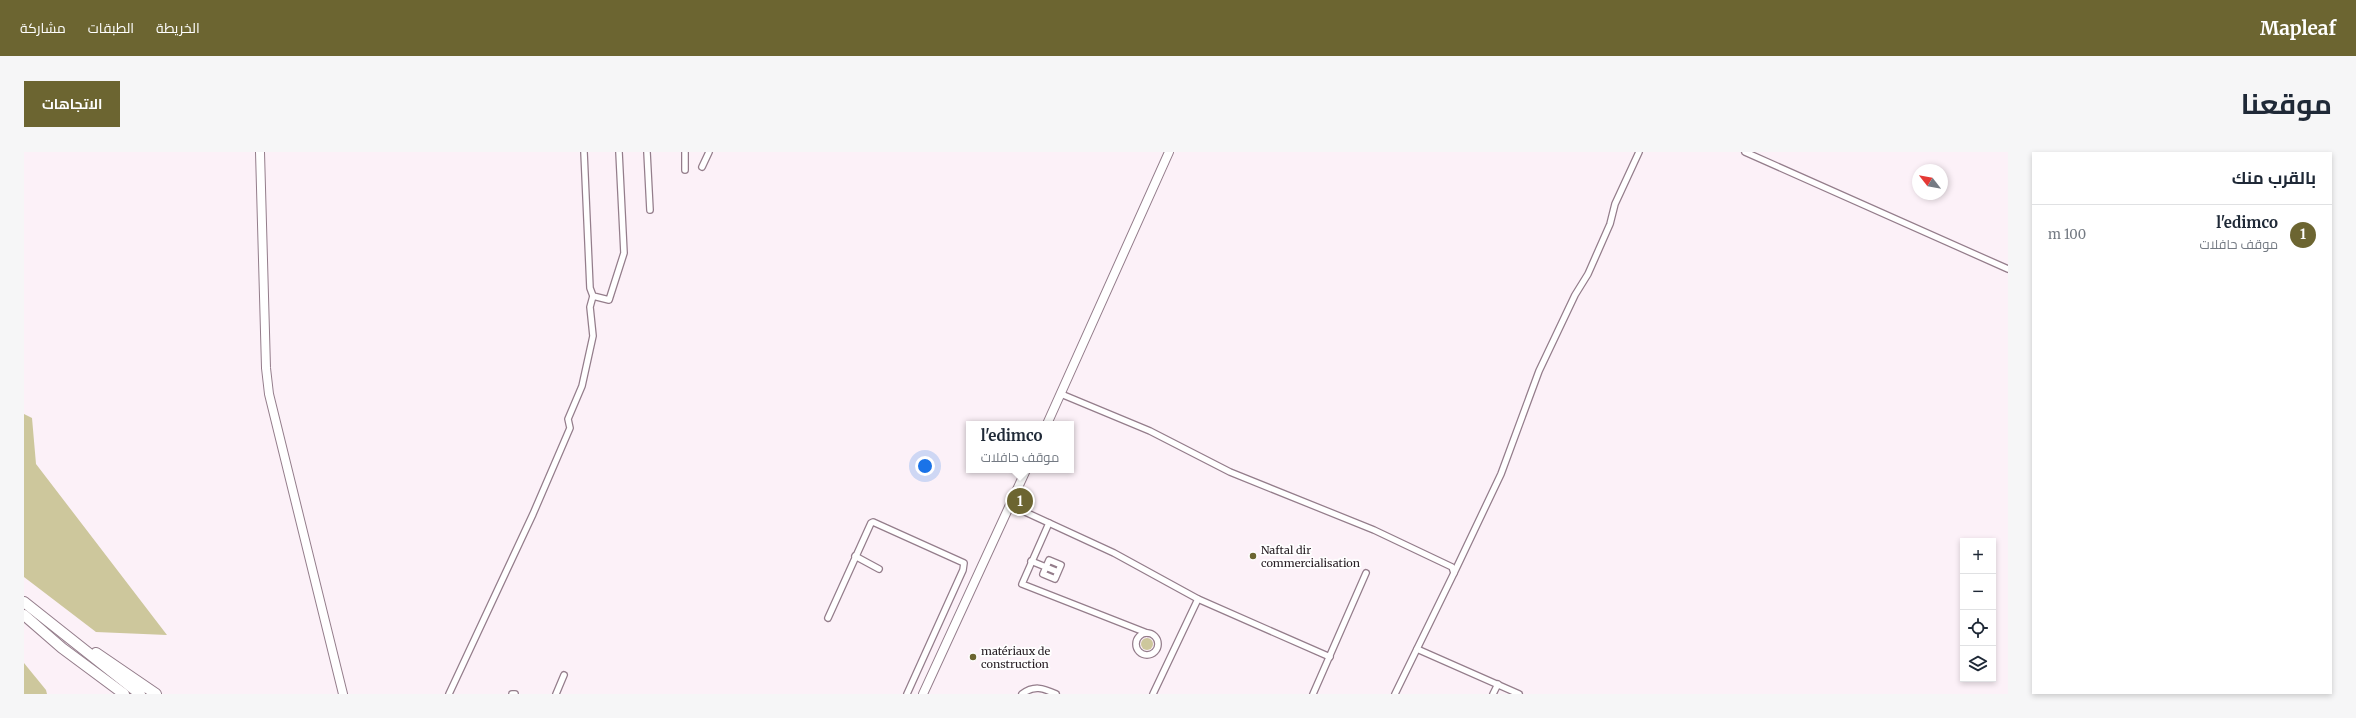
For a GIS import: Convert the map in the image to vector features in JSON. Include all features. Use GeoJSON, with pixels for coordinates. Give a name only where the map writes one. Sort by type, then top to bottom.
{"type":"FeatureCollection","features":[{"type":"Feature","properties":{"kind":"highway"},"geometry":{"type":"LineString","coordinates":[[24,602],[57,630],[140,694]]}},
{"type":"Feature","properties":{"kind":"highway"},"geometry":{"type":"LineString","coordinates":[[24,615],[112,694]]}},
{"type":"Feature","properties":{"kind":"highway"},"geometry":{"type":"LineString","coordinates":[[57,630],[124,671],[156,694]]}},
{"type":"Feature","properties":{"kind":"highway"},"geometry":{"type":"LineString","coordinates":[[62,648],[124,694]]}},
{"type":"Feature","properties":{"kind":"main road"},"geometry":{"type":"LineString","coordinates":[[260,152],[266,368],[269,394],[343,694]]}},
{"type":"Feature","properties":{"kind":"main road"},"geometry":{"type":"LineString","coordinates":[[1048,421],[1169,152]]}},
{"type":"Feature","properties":{"kind":"main road"},"geometry":{"type":"LineString","coordinates":[[924,694],[1025,473]]}},
{"type":"Feature","properties":{"kind":"street"},"geometry":{"type":"LineString","coordinates":[[449,694],[536,508],[570,428],[568,419],[582,386],[593,336],[590,307],[594,296],[590,288],[584,152]]}},
{"type":"Feature","properties":{"kind":"street"},"geometry":{"type":"LineString","coordinates":[[594,296],[609,300],[624,253],[619,152]]}},
{"type":"Feature","properties":{"kind":"street"},"geometry":{"type":"LineString","coordinates":[[647,152],[650,210]]}},
{"type":"Feature","properties":{"kind":"street"},"geometry":{"type":"LineString","coordinates":[[685,152],[685,170]]}},
{"type":"Feature","properties":{"kind":"street"},"geometry":{"type":"LineString","coordinates":[[702,167],[709,152]]}},
{"type":"Feature","properties":{"kind":"street"},"geometry":{"type":"LineString","coordinates":[[1395,694],[1501,474],[1539,371],[1575,295],[1588,274],[1610,224],[1615,204],[1639,152]]}},
{"type":"Feature","properties":{"kind":"street"},"geometry":{"type":"LineString","coordinates":[[1746,152],[2008,269]]}},
{"type":"Feature","properties":{"kind":"street"},"geometry":{"type":"LineString","coordinates":[[1061,394],[1150,431],[1230,472],[1374,530],[1444,562],[1452,567],[1454,573]]}},
{"type":"Feature","properties":{"kind":"street"},"geometry":{"type":"LineString","coordinates":[[1010,505],[1114,553],[1198,599],[1330,657]]}},
{"type":"Feature","properties":{"kind":"street"},"geometry":{"type":"LineString","coordinates":[[828,618],[869,524],[873,522],[964,563],[963,570],[907,694]]}},
{"type":"Feature","properties":{"kind":"street"},"geometry":{"type":"LineString","coordinates":[[1049,523],[1022,584],[1147,633]]}},
{"type":"Feature","properties":{"kind":"street"},"geometry":{"type":"LineString","coordinates":[[855,556],[879,569]]}},
{"type":"Feature","properties":{"kind":"street"},"geometry":{"type":"LineString","coordinates":[[1049,560],[1062,565],[1055,579],[1043,574],[1046,567],[1049,560]]}},
{"type":"Feature","properties":{"kind":"street"},"geometry":{"type":"LineString","coordinates":[[1031,561],[1046,567]]}},
{"type":"Feature","properties":{"kind":"street"},"geometry":{"type":"LineString","coordinates":[[1313,694],[1366,573]]}},
{"type":"Feature","properties":{"kind":"street"},"geometry":{"type":"LineString","coordinates":[[1154,694],[1198,599]]}},
{"type":"Feature","properties":{"kind":"street"},"geometry":{"type":"LineString","coordinates":[[1417,649],[1519,694]]}},
{"type":"Feature","properties":{"kind":"street"},"geometry":{"type":"LineString","coordinates":[[556,694],[564,675]]}},
{"type":"Feature","properties":{"kind":"street"},"geometry":{"type":"LineString","coordinates":[[1493,694],[1498,684]]}},
{"type":"Feature","properties":{"kind":"street"},"geometry":{"type":"LineString","coordinates":[[1022,694],[1034,688],[1045,689],[1056,694]]}},
{"type":"Feature","properties":{"kind":"shaded area"},"geometry":{"type":"Polygon","coordinates":[[[24,414],[32,418],[36,464],[167,635],[96,632],[24,577],[24,414]]]}},
{"type":"Feature","properties":{"kind":"shaded area"},"geometry":{"type":"Polygon","coordinates":[[[1145,638],[1149,638],[1153,644],[1149,650],[1145,650],[1141,646],[1141,642],[1145,638]]]}},
{"type":"Feature","properties":{"kind":"shaded area"},"geometry":{"type":"Polygon","coordinates":[[[24,663],[46,690],[47,694],[24,694],[24,663]]]}},
{"type":"Feature","properties":{"kind":"place","name":"l'edimco"},"geometry":{"type":"Point","coordinates":[1020,501]}},
{"type":"Feature","properties":{"kind":"place","name":"Naftal dir commercialisation"},"geometry":{"type":"Point","coordinates":[1253,556]}},
{"type":"Feature","properties":{"kind":"place","name":"matériaux de construction"},"geometry":{"type":"Point","coordinates":[973,657]}}]}
